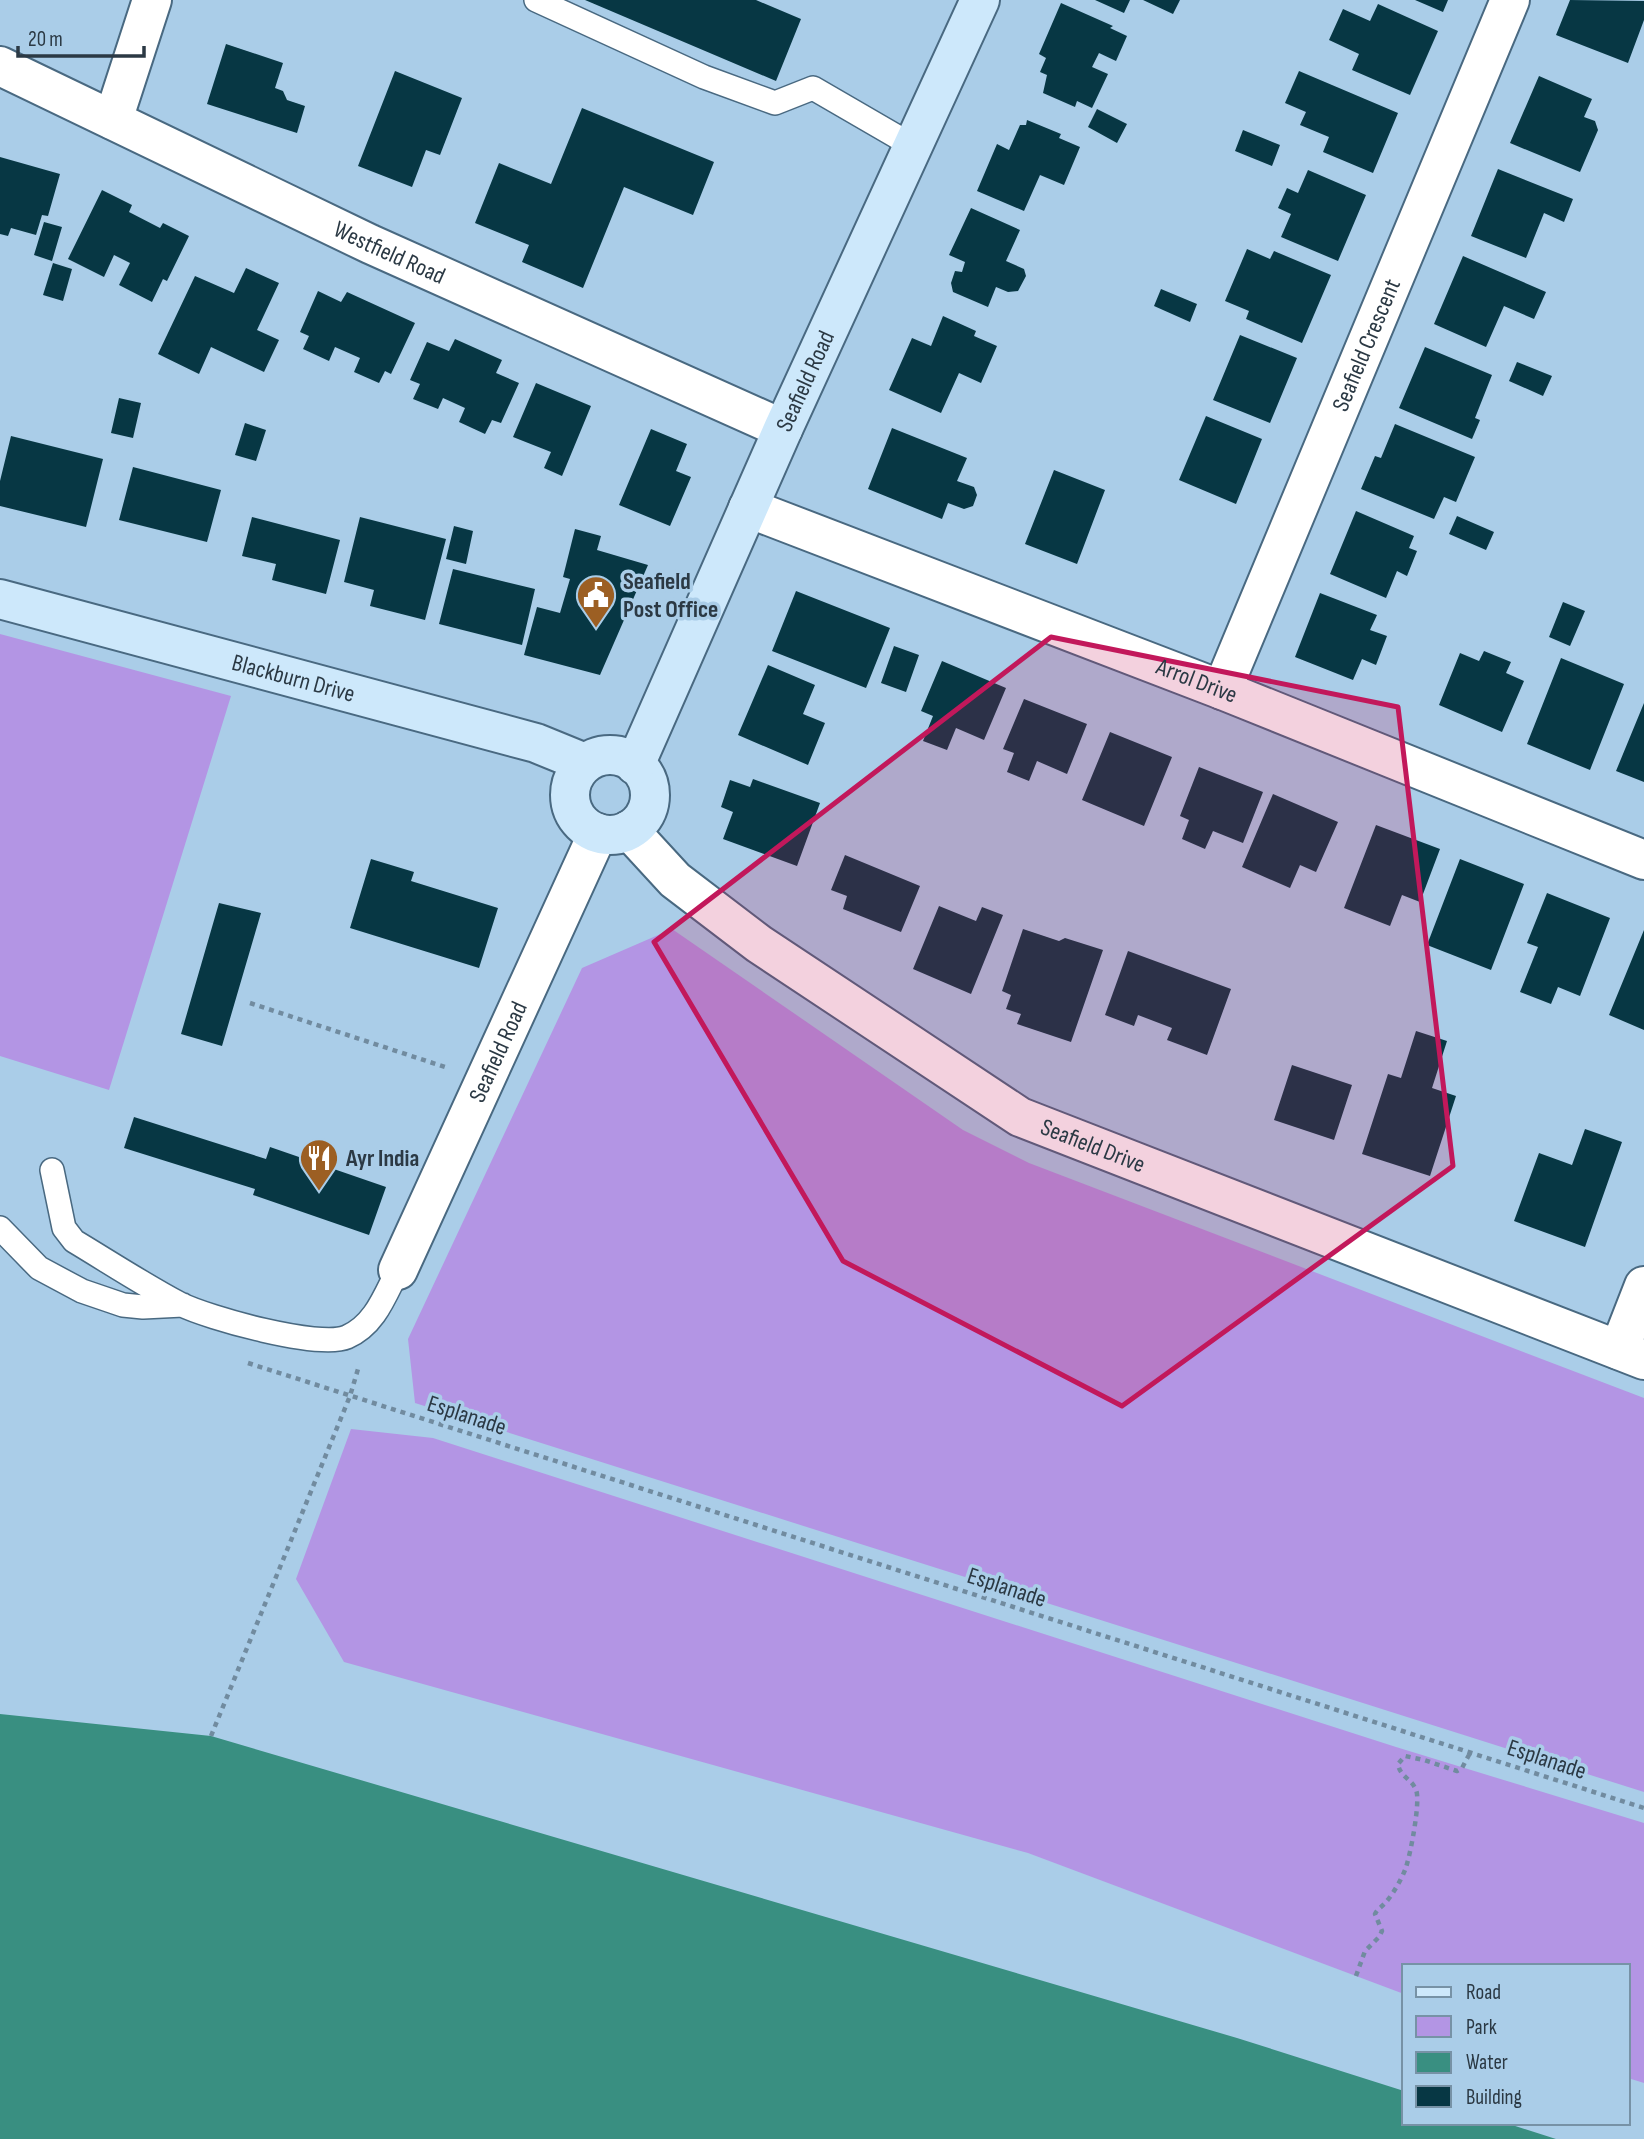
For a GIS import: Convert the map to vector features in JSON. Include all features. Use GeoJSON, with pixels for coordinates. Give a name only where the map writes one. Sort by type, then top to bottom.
{"type":"FeatureCollection","features":[{"type":"Feature","properties":{"kind":"street"},"geometry":{"type":"LineString","coordinates":[[113,120],[152,0]]}},
{"type":"Feature","properties":{"kind":"street","name":"Seafield Road"},"geometry":{"type":"LineString","coordinates":[[635,765],[783,429],[980,0]]}},
{"type":"Feature","properties":{"kind":"street","name":"Seafield Crescent"},"geometry":{"type":"LineString","coordinates":[[1222,690],[1510,0]]}},
{"type":"Feature","properties":{"kind":"street","name":"Westfield Road"},"geometry":{"type":"LineString","coordinates":[[0,66],[370,244],[783,429]]}},
{"type":"Feature","properties":{"kind":"street","name":"Arrol Drive"},"geometry":{"type":"LineString","coordinates":[[748,508],[1222,690],[1644,860]]}},
{"type":"Feature","properties":{"kind":"street","name":"Blackburn Drive"},"geometry":{"type":"LineString","coordinates":[[0,599],[536,743],[585,763]]}},
{"type":"Feature","properties":{"kind":"street"},"geometry":{"type":"LineString","coordinates":[[605,755],[616,755],[635,765],[644,774],[649,799],[639,822],[613,831],[586,827],[578,819],[572,808],[571,784],[585,763],[605,755]]}},
{"type":"Feature","properties":{"kind":"street","name":"Seafield Road"},"geometry":{"type":"LineString","coordinates":[[398,1270],[486,1080],[613,831]]}},
{"type":"Feature","properties":{"kind":"street","name":"Seafield Drive"},"geometry":{"type":"LineString","coordinates":[[613,831],[759,944],[1020,1117],[1631,1355],[1644,1286]]}},
{"type":"Feature","properties":{"kind":"lane"},"geometry":{"type":"LineString","coordinates":[[536,0],[704,77],[775,103],[813,88],[913,146]]}},
{"type":"Feature","properties":{"kind":"lane"},"geometry":{"type":"LineString","coordinates":[[52,1170],[64,1228],[74,1241],[183,1305],[263,1331],[312,1339],[346,1338],[374,1318],[398,1270]]}},
{"type":"Feature","properties":{"kind":"lane"},"geometry":{"type":"LineString","coordinates":[[0,1228],[39,1268],[82,1291],[123,1305],[183,1305]]}},
{"type":"Feature","properties":{"kind":"path"},"geometry":{"type":"LineString","coordinates":[[250,1003],[486,1080]]}},
{"type":"Feature","properties":{"kind":"path"},"geometry":{"type":"LineString","coordinates":[[211,1736],[350,1396]]}},
{"type":"Feature","properties":{"kind":"path","name":"Esplanade"},"geometry":{"type":"LineString","coordinates":[[360,1399],[1644,1808]]}},
{"type":"Feature","properties":{"kind":"path"},"geometry":{"type":"LineString","coordinates":[[1356,1976],[1365,1951],[1382,1931],[1375,1914],[1388,1899],[1406,1869],[1416,1815],[1417,1793],[1416,1788],[1401,1774],[1398,1764],[1405,1756],[1457,1771],[1471,1754]]}},
{"type":"Feature","properties":{"kind":"highlighted area"},"geometry":{"type":"Polygon","coordinates":[[[1051,637],[1398,707],[1453,1166],[1122,1406],[843,1261],[654,942],[1051,637]]]}},
{"type":"Feature","properties":{"kind":"green space"},"geometry":{"type":"Polygon","coordinates":[[[0,634],[231,696],[109,1090],[0,1056],[0,634]]]}},
{"type":"Feature","properties":{"kind":"green space"},"geometry":{"type":"Polygon","coordinates":[[[672,929],[963,1130],[1029,1163],[1644,1398],[1644,1792],[415,1403],[408,1339],[582,968],[672,929]]]}},
{"type":"Feature","properties":{"kind":"green space"},"geometry":{"type":"Polygon","coordinates":[[[351,1429],[433,1438],[1396,1747],[1644,1823],[1644,2083],[1630,2079],[1630,1964],[1402,1964],[1402,1993],[1028,1853],[344,1662],[296,1579],[351,1429]]]}},
{"type":"Feature","properties":{"kind":"water"},"geometry":{"type":"Polygon","coordinates":[[[0,1714],[211,1736],[1237,2038],[1402,2090],[1402,2125],[1512,2125],[1556,2139],[0,2139],[0,1714]]]}},
{"type":"Feature","properties":{"kind":"building"},"geometry":{"type":"Polygon","coordinates":[[[585,0],[756,0],[801,19],[776,81],[585,0]]]}},
{"type":"Feature","properties":{"kind":"building"},"geometry":{"type":"Polygon","coordinates":[[[1095,0],[1130,0],[1124,13],[1095,0]]]}},
{"type":"Feature","properties":{"kind":"building"},"geometry":{"type":"Polygon","coordinates":[[[1143,0],[1180,0],[1173,14],[1143,0]]]}},
{"type":"Feature","properties":{"kind":"building"},"geometry":{"type":"Polygon","coordinates":[[[1415,0],[1448,0],[1443,12],[1415,0]]]}},
{"type":"Feature","properties":{"kind":"building"},"geometry":{"type":"Polygon","coordinates":[[[1570,0],[1644,1],[1644,20],[1628,63],[1556,35],[1570,0]]]}},
{"type":"Feature","properties":{"kind":"building"},"geometry":{"type":"Polygon","coordinates":[[[1061,3],[1113,26],[1110,28],[1127,36],[1116,61],[1099,53],[1092,67],[1108,74],[1092,108],[1077,101],[1075,107],[1043,93],[1047,75],[1040,72],[1046,58],[1039,54],[1061,3]]]}},
{"type":"Feature","properties":{"kind":"building"},"geometry":{"type":"Polygon","coordinates":[[[1378,4],[1438,31],[1410,95],[1352,70],[1359,54],[1329,40],[1343,9],[1370,21],[1378,4]]]}},
{"type":"Feature","properties":{"kind":"building"},"geometry":{"type":"Polygon","coordinates":[[[226,44],[283,63],[275,88],[283,91],[287,100],[305,106],[297,133],[207,104],[226,44]]]}},
{"type":"Feature","properties":{"kind":"building"},"geometry":{"type":"Polygon","coordinates":[[[395,71],[462,98],[440,155],[426,150],[412,187],[358,166],[395,71]]]}},
{"type":"Feature","properties":{"kind":"building"},"geometry":{"type":"Polygon","coordinates":[[[1299,71],[1398,113],[1373,173],[1323,152],[1329,137],[1300,125],[1306,112],[1285,103],[1299,71]]]}},
{"type":"Feature","properties":{"kind":"building"},"geometry":{"type":"Polygon","coordinates":[[[1539,76],[1592,99],[1584,117],[1595,121],[1598,130],[1580,172],[1510,143],[1539,76]]]}},
{"type":"Feature","properties":{"kind":"building"},"geometry":{"type":"Polygon","coordinates":[[[582,108],[714,162],[693,215],[624,187],[583,288],[522,262],[529,245],[475,223],[499,163],[551,184],[582,108]]]}},
{"type":"Feature","properties":{"kind":"building"},"geometry":{"type":"Polygon","coordinates":[[[1097,109],[1127,124],[1117,143],[1088,127],[1097,109]]]}},
{"type":"Feature","properties":{"kind":"building"},"geometry":{"type":"Polygon","coordinates":[[[1027,120],[1061,134],[1059,138],[1080,147],[1064,185],[1040,175],[1024,211],[977,191],[997,144],[1009,150],[1020,125],[1026,125],[1027,120]]]}},
{"type":"Feature","properties":{"kind":"building"},"geometry":{"type":"Polygon","coordinates":[[[1243,130],[1280,145],[1272,166],[1235,151],[1243,130]]]}},
{"type":"Feature","properties":{"kind":"building"},"geometry":{"type":"Polygon","coordinates":[[[0,157],[60,174],[48,216],[42,215],[36,235],[11,228],[8,236],[0,234],[0,157]]]}},
{"type":"Feature","properties":{"kind":"building"},"geometry":{"type":"Polygon","coordinates":[[[1498,169],[1573,199],[1564,222],[1544,213],[1526,258],[1471,236],[1498,169]]]}},
{"type":"Feature","properties":{"kind":"building"},"geometry":{"type":"Polygon","coordinates":[[[1308,170],[1366,195],[1338,261],[1281,237],[1291,214],[1278,208],[1287,188],[1298,193],[1308,170]]]}},
{"type":"Feature","properties":{"kind":"building"},"geometry":{"type":"Polygon","coordinates":[[[102,190],[132,205],[129,212],[160,228],[163,223],[189,236],[167,281],[163,279],[152,302],[119,285],[130,263],[114,255],[104,277],[68,259],[102,190]]]}},
{"type":"Feature","properties":{"kind":"building"},"geometry":{"type":"Polygon","coordinates":[[[971,208],[1020,230],[1006,261],[1024,269],[1026,276],[1018,291],[1008,292],[996,287],[988,307],[953,292],[951,283],[955,271],[962,272],[965,262],[949,255],[971,208]]]}},
{"type":"Feature","properties":{"kind":"building"},"geometry":{"type":"Polygon","coordinates":[[[44,222],[62,227],[52,261],[34,255],[44,222]]]}},
{"type":"Feature","properties":{"kind":"building"},"geometry":{"type":"Polygon","coordinates":[[[1247,249],[1270,259],[1274,251],[1331,275],[1302,343],[1246,319],[1249,311],[1225,301],[1247,249]]]}},
{"type":"Feature","properties":{"kind":"building"},"geometry":{"type":"Polygon","coordinates":[[[1463,256],[1546,292],[1534,319],[1504,306],[1486,347],[1434,324],[1463,256]]]}},
{"type":"Feature","properties":{"kind":"building"},"geometry":{"type":"Polygon","coordinates":[[[53,263],[72,269],[63,301],[43,295],[53,263]]]}},
{"type":"Feature","properties":{"kind":"building"},"geometry":{"type":"Polygon","coordinates":[[[246,268],[279,283],[257,330],[279,340],[264,372],[211,347],[199,374],[158,354],[195,276],[234,293],[246,268]]]}},
{"type":"Feature","properties":{"kind":"building"},"geometry":{"type":"Polygon","coordinates":[[[1161,289],[1197,304],[1190,322],[1154,306],[1161,289]]]}},
{"type":"Feature","properties":{"kind":"building"},"geometry":{"type":"Polygon","coordinates":[[[318,291],[341,302],[347,292],[415,323],[391,374],[385,371],[379,383],[354,372],[360,358],[335,347],[329,361],[303,349],[309,336],[300,332],[318,291]]]}},
{"type":"Feature","properties":{"kind":"building"},"geometry":{"type":"Polygon","coordinates":[[[943,316],[976,331],[974,336],[997,346],[981,383],[959,373],[941,413],[889,390],[912,338],[931,346],[943,316]]]}},
{"type":"Feature","properties":{"kind":"building"},"geometry":{"type":"Polygon","coordinates":[[[1240,335],[1297,358],[1270,423],[1213,400],[1240,335]]]}},
{"type":"Feature","properties":{"kind":"building"},"geometry":{"type":"Polygon","coordinates":[[[455,339],[502,360],[496,373],[519,383],[501,423],[492,420],[485,434],[459,422],[465,408],[443,398],[438,409],[413,399],[420,384],[410,380],[427,342],[449,351],[455,339]]]}},
{"type":"Feature","properties":{"kind":"building"},"geometry":{"type":"Polygon","coordinates":[[[1425,347],[1492,375],[1475,418],[1480,420],[1472,439],[1399,408],[1425,347]]]}},
{"type":"Feature","properties":{"kind":"building"},"geometry":{"type":"Polygon","coordinates":[[[1517,362],[1552,376],[1543,396],[1509,381],[1517,362]]]}},
{"type":"Feature","properties":{"kind":"building"},"geometry":{"type":"Polygon","coordinates":[[[536,383],[591,406],[562,476],[544,468],[551,452],[513,437],[536,383]]]}},
{"type":"Feature","properties":{"kind":"building"},"geometry":{"type":"Polygon","coordinates":[[[119,398],[141,403],[133,438],[111,433],[119,398]]]}},
{"type":"Feature","properties":{"kind":"building"},"geometry":{"type":"Polygon","coordinates":[[[1206,416],[1262,439],[1236,504],[1179,480],[1206,416]]]}},
{"type":"Feature","properties":{"kind":"building"},"geometry":{"type":"Polygon","coordinates":[[[245,423],[266,430],[256,461],[235,455],[245,423]]]}},
{"type":"Feature","properties":{"kind":"building"},"geometry":{"type":"Polygon","coordinates":[[[1395,424],[1475,457],[1456,502],[1444,497],[1434,519],[1361,489],[1375,456],[1381,458],[1395,424]]]}},
{"type":"Feature","properties":{"kind":"building"},"geometry":{"type":"Polygon","coordinates":[[[892,428],[967,458],[957,481],[974,487],[977,495],[973,506],[964,509],[948,503],[942,519],[868,489],[892,428]]]}},
{"type":"Feature","properties":{"kind":"building"},"geometry":{"type":"Polygon","coordinates":[[[651,429],[687,444],[676,471],[691,477],[670,526],[619,505],[651,429]]]}},
{"type":"Feature","properties":{"kind":"building"},"geometry":{"type":"Polygon","coordinates":[[[11,436],[103,459],[86,527],[0,506],[0,481],[11,436]]]}},
{"type":"Feature","properties":{"kind":"building"},"geometry":{"type":"Polygon","coordinates":[[[133,467],[221,490],[207,542],[119,520],[133,467]]]}},
{"type":"Feature","properties":{"kind":"building"},"geometry":{"type":"Polygon","coordinates":[[[1054,470],[1105,490],[1077,564],[1025,544],[1054,470]]]}},
{"type":"Feature","properties":{"kind":"building"},"geometry":{"type":"Polygon","coordinates":[[[1356,511],[1414,536],[1409,548],[1417,551],[1407,576],[1397,571],[1386,598],[1330,574],[1356,511]]]}},
{"type":"Feature","properties":{"kind":"building"},"geometry":{"type":"Polygon","coordinates":[[[1457,516],[1494,532],[1486,550],[1449,534],[1457,516]]]}},
{"type":"Feature","properties":{"kind":"building"},"geometry":{"type":"Polygon","coordinates":[[[252,517],[340,540],[326,594],[272,580],[276,564],[242,556],[252,517]]]}},
{"type":"Feature","properties":{"kind":"building"},"geometry":{"type":"Polygon","coordinates":[[[360,517],[446,539],[425,620],[370,606],[374,590],[344,582],[360,517]]]}},
{"type":"Feature","properties":{"kind":"building"},"geometry":{"type":"Polygon","coordinates":[[[454,526],[473,531],[466,564],[446,559],[454,526]]]}},
{"type":"Feature","properties":{"kind":"building"},"geometry":{"type":"Polygon","coordinates":[[[575,529],[601,536],[597,550],[648,565],[600,675],[524,655],[537,607],[560,613],[570,579],[563,577],[575,529]]]}},
{"type":"Feature","properties":{"kind":"building"},"geometry":{"type":"Polygon","coordinates":[[[453,569],[535,589],[522,645],[439,624],[453,569]]]}},
{"type":"Feature","properties":{"kind":"building"},"geometry":{"type":"Polygon","coordinates":[[[796,591],[890,628],[866,688],[772,651],[796,591]]]}},
{"type":"Feature","properties":{"kind":"building"},"geometry":{"type":"Polygon","coordinates":[[[1320,593],[1377,615],[1370,630],[1387,636],[1376,665],[1362,659],[1353,680],[1295,657],[1320,593]]]}},
{"type":"Feature","properties":{"kind":"building"},"geometry":{"type":"Polygon","coordinates":[[[1563,602],[1585,611],[1570,646],[1549,637],[1563,602]]]}},
{"type":"Feature","properties":{"kind":"building"},"geometry":{"type":"Polygon","coordinates":[[[894,646],[919,655],[906,692],[881,683],[894,646]]]}},
{"type":"Feature","properties":{"kind":"building"},"geometry":{"type":"Polygon","coordinates":[[[1484,651],[1511,662],[1506,673],[1524,681],[1502,732],[1439,705],[1460,653],[1479,661],[1484,651]]]}},
{"type":"Feature","properties":{"kind":"building"},"geometry":{"type":"Polygon","coordinates":[[[1561,658],[1624,684],[1590,770],[1527,744],[1561,658]]]}},
{"type":"Feature","properties":{"kind":"building"},"geometry":{"type":"Polygon","coordinates":[[[942,661],[1006,688],[984,740],[956,728],[947,750],[923,741],[933,716],[921,711],[942,661]]]}},
{"type":"Feature","properties":{"kind":"building"},"geometry":{"type":"Polygon","coordinates":[[[768,665],[815,685],[803,714],[825,723],[808,765],[738,735],[768,665]]]}},
{"type":"Feature","properties":{"kind":"building"},"geometry":{"type":"Polygon","coordinates":[[[1024,699],[1087,724],[1067,774],[1037,761],[1029,781],[1007,772],[1014,753],[1003,749],[1024,699]]]}},
{"type":"Feature","properties":{"kind":"building"},"geometry":{"type":"Polygon","coordinates":[[[1644,703],[1644,782],[1616,771],[1644,703]]]}},
{"type":"Feature","properties":{"kind":"building"},"geometry":{"type":"Polygon","coordinates":[[[1110,732],[1172,757],[1144,826],[1082,800],[1110,732]]]}},
{"type":"Feature","properties":{"kind":"building"},"geometry":{"type":"Polygon","coordinates":[[[1199,767],[1263,792],[1243,843],[1213,831],[1205,849],[1182,839],[1189,820],[1180,816],[1199,767]]]}},
{"type":"Feature","properties":{"kind":"building"},"geometry":{"type":"Polygon","coordinates":[[[753,779],[820,803],[797,866],[723,839],[733,812],[721,807],[730,780],[750,787],[753,779]]]}},
{"type":"Feature","properties":{"kind":"building"},"geometry":{"type":"Polygon","coordinates":[[[1273,794],[1338,822],[1316,872],[1300,865],[1290,888],[1242,867],[1273,794]]]}},
{"type":"Feature","properties":{"kind":"building"},"geometry":{"type":"Polygon","coordinates":[[[1376,825],[1440,849],[1420,902],[1402,895],[1390,926],[1344,908],[1376,825]]]}},
{"type":"Feature","properties":{"kind":"building"},"geometry":{"type":"Polygon","coordinates":[[[845,855],[920,886],[901,932],[843,909],[847,896],[831,890],[845,855]]]}},
{"type":"Feature","properties":{"kind":"building"},"geometry":{"type":"Polygon","coordinates":[[[371,859],[414,872],[411,881],[498,908],[479,968],[350,928],[371,859]]]}},
{"type":"Feature","properties":{"kind":"building"},"geometry":{"type":"Polygon","coordinates":[[[1460,859],[1524,884],[1491,970],[1427,945],[1460,859]]]}},
{"type":"Feature","properties":{"kind":"building"},"geometry":{"type":"Polygon","coordinates":[[[1547,893],[1610,918],[1580,996],[1558,987],[1551,1004],[1520,992],[1538,947],[1527,943],[1547,893]]]}},
{"type":"Feature","properties":{"kind":"building"},"geometry":{"type":"Polygon","coordinates":[[[219,903],[261,913],[222,1046],[181,1034],[219,903]]]}},
{"type":"Feature","properties":{"kind":"building"},"geometry":{"type":"Polygon","coordinates":[[[939,906],[976,921],[982,907],[1003,915],[971,994],[913,969],[939,906]]]}},
{"type":"Feature","properties":{"kind":"building"},"geometry":{"type":"Polygon","coordinates":[[[1023,929],[1059,941],[1065,938],[1103,950],[1071,1042],[1017,1024],[1021,1014],[1006,1009],[1011,995],[1002,991],[1023,929]]]}},
{"type":"Feature","properties":{"kind":"building"},"geometry":{"type":"Polygon","coordinates":[[[1644,930],[1644,1030],[1609,1015],[1644,930]]]}},
{"type":"Feature","properties":{"kind":"building"},"geometry":{"type":"Polygon","coordinates":[[[1128,951],[1231,989],[1207,1055],[1167,1040],[1172,1028],[1138,1015],[1134,1026],[1105,1015],[1128,951]]]}},
{"type":"Feature","properties":{"kind":"building"},"geometry":{"type":"Polygon","coordinates":[[[1416,1031],[1447,1041],[1432,1088],[1456,1096],[1430,1176],[1362,1154],[1388,1074],[1401,1078],[1416,1031]]]}},
{"type":"Feature","properties":{"kind":"building"},"geometry":{"type":"Polygon","coordinates":[[[1292,1065],[1352,1085],[1334,1140],[1274,1120],[1292,1065]]]}},
{"type":"Feature","properties":{"kind":"building"},"geometry":{"type":"Polygon","coordinates":[[[134,1117],[266,1159],[270,1147],[386,1187],[369,1235],[253,1195],[255,1189],[124,1148],[134,1117]]]}},
{"type":"Feature","properties":{"kind":"building"},"geometry":{"type":"Polygon","coordinates":[[[1585,1129],[1622,1142],[1585,1247],[1514,1221],[1539,1153],[1572,1165],[1585,1129]]]}},
{"type":"Feature","properties":{"kind":"place","name":"Seafield Post Office"},"geometry":{"type":"Point","coordinates":[596,629]}},
{"type":"Feature","properties":{"kind":"place","name":"Ayr India"},"geometry":{"type":"Point","coordinates":[319,1192]}}]}
